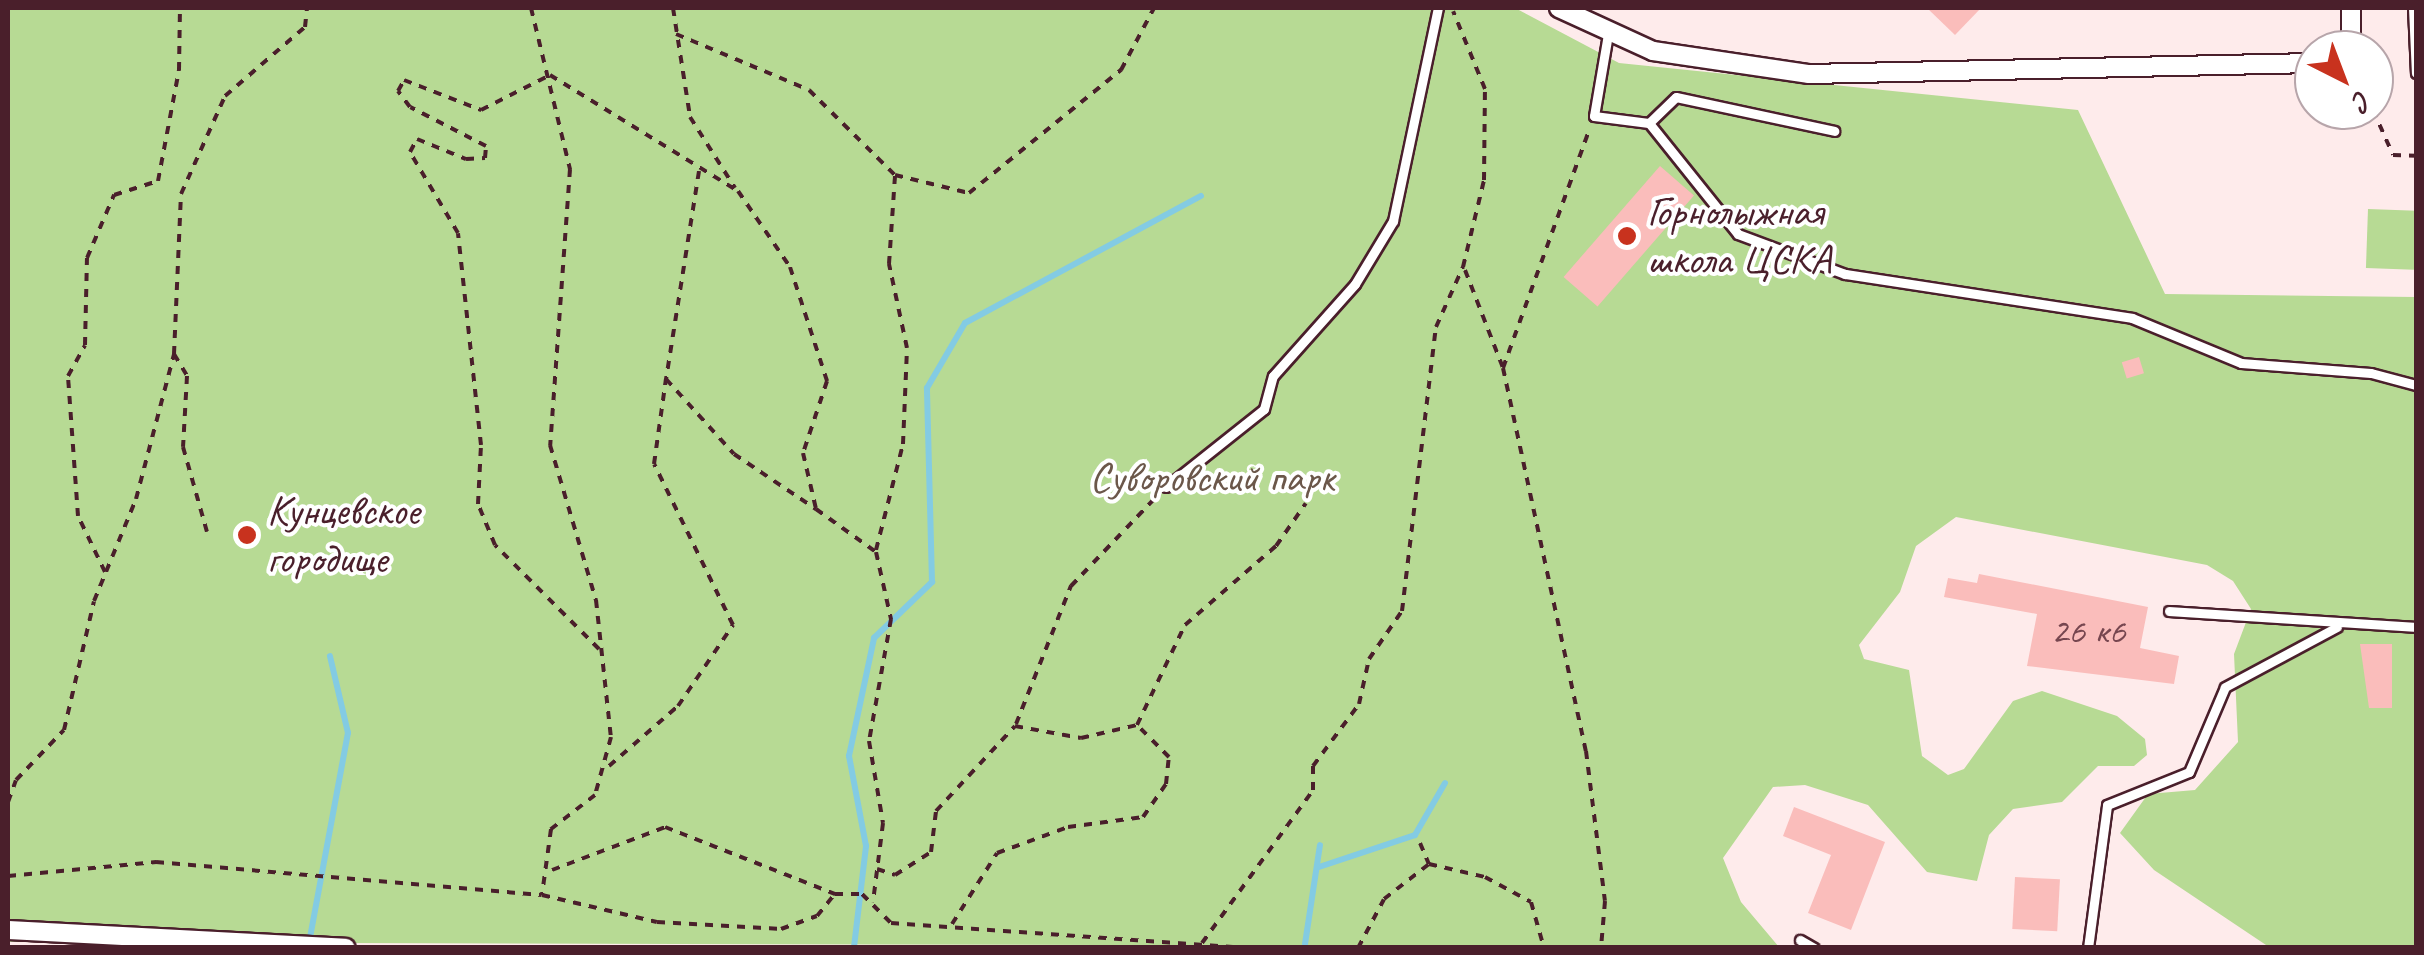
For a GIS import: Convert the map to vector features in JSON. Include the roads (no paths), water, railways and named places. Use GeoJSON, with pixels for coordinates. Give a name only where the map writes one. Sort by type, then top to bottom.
{"type":"FeatureCollection","features":[{"type":"Feature","properties":{"kind":"street"},"geometry":{"type":"LineString","coordinates":[[1559,8],[1608,34],[1653,50],[1809,74],[2294,64]]}},
{"type":"Feature","properties":{"kind":"street"},"geometry":{"type":"LineString","coordinates":[[8,930],[346,948]]}},
{"type":"Feature","properties":{"kind":"lane"},"geometry":{"type":"LineString","coordinates":[[1166,487],[1264,410],[1273,376],[1355,284],[1393,221],[1438,8]]}},
{"type":"Feature","properties":{"kind":"lane"},"geometry":{"type":"LineString","coordinates":[[2413,8],[2416,73]]}},
{"type":"Feature","properties":{"kind":"lane"},"geometry":{"type":"LineString","coordinates":[[1608,34],[1594,116],[1650,123],[1738,234],[1844,274],[2132,318],[2240,363],[2416,386]]}},
{"type":"Feature","properties":{"kind":"lane"},"geometry":{"type":"LineString","coordinates":[[1650,123],[1676,97],[1834,131]]}},
{"type":"Feature","properties":{"kind":"lane"},"geometry":{"type":"LineString","coordinates":[[2169,611],[2337,626],[2416,628]]}},
{"type":"Feature","properties":{"kind":"lane"},"geometry":{"type":"LineString","coordinates":[[2088,948],[2107,805],[2189,772],[2225,687],[2337,626]]}},
{"type":"Feature","properties":{"kind":"lane"},"geometry":{"type":"LineString","coordinates":[[1800,940],[1814,948]]}},
{"type":"Feature","properties":{"kind":"waterway"},"geometry":{"type":"LineString","coordinates":[[854,947],[866,846],[849,756],[874,638],[932,582],[927,388],[965,323],[1201,196]]}},
{"type":"Feature","properties":{"kind":"waterway"},"geometry":{"type":"LineString","coordinates":[[309,943],[348,733],[330,656]]}},
{"type":"Feature","properties":{"kind":"waterway"},"geometry":{"type":"LineString","coordinates":[[1319,867],[1415,835],[1445,783]]}},
{"type":"Feature","properties":{"kind":"waterway"},"geometry":{"type":"LineString","coordinates":[[1305,944],[1320,845]]}},
{"type":"Feature","properties":{"kind":"place","name":"Горнолыжная школа ЦСКА"},"geometry":{"type":"Point","coordinates":[1627,236]}},
{"type":"Feature","properties":{"kind":"place","name":"Кунцевское городище"},"geometry":{"type":"Point","coordinates":[247,535]}},
{"type":"Feature","properties":{"kind":"park label","name":"Суворовский парк"},"geometry":{"type":"Point","coordinates":[1212,478]}}]}
